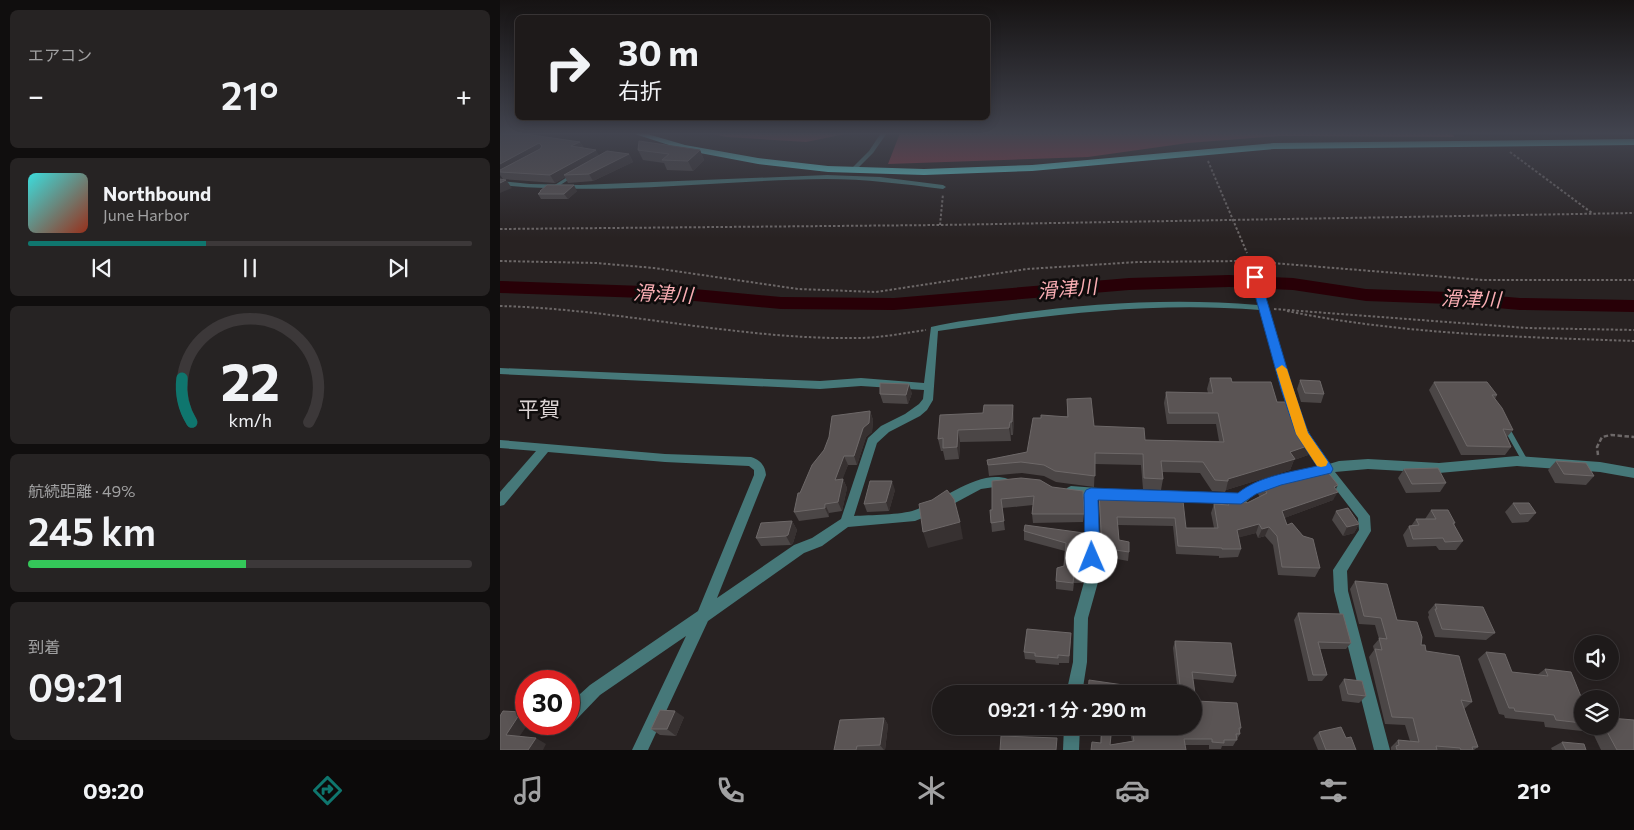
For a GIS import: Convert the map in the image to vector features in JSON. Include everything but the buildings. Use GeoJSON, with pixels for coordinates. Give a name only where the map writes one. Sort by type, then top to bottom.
{"type":"FeatureCollection","features":[{"type":"Feature","properties":{"kind":"highway"},"geometry":{"type":"LineString","coordinates":[[830,168],[924,172],[996,171],[1027,168]]}},
{"type":"Feature","properties":{"kind":"street"},"geometry":{"type":"LineString","coordinates":[[500,183],[580,187],[818,177],[880,179],[943,187]]}},
{"type":"Feature","properties":{"kind":"street"},"geometry":{"type":"LineString","coordinates":[[1251,262],[1287,389],[1302,434],[1358,507],[1366,524],[1365,531],[1339,574],[1341,591],[1382,750]]}},
{"type":"Feature","properties":{"kind":"street"},"geometry":{"type":"LineString","coordinates":[[846,522],[872,441],[886,426],[914,414],[925,406],[930,387],[934,329],[1047,312],[1104,307],[1172,304],[1264,307]]}},
{"type":"Feature","properties":{"kind":"street"},"geometry":{"type":"LineString","coordinates":[[500,371],[820,385],[861,382],[930,387]]}},
{"type":"Feature","properties":{"kind":"street"},"geometry":{"type":"LineString","coordinates":[[500,444],[665,458],[751,462],[757,465],[760,470],[760,475],[703,616],[640,750]]}},
{"type":"Feature","properties":{"kind":"street"},"geometry":{"type":"LineString","coordinates":[[500,501],[546,447]]}},
{"type":"Feature","properties":{"kind":"street"},"geometry":{"type":"LineString","coordinates":[[1138,494],[1241,499],[1251,490],[1280,480],[1339,466],[1368,464],[1439,468],[1497,461],[1600,466],[1634,473]]}},
{"type":"Feature","properties":{"kind":"street"},"geometry":{"type":"LineString","coordinates":[[580,704],[595,690],[799,549],[817,542],[846,522],[915,516],[979,484],[1013,481]]}},
{"type":"Feature","properties":{"kind":"street"},"geometry":{"type":"LineString","coordinates":[[1062,490],[1091,494],[1119,494]]}},
{"type":"Feature","properties":{"kind":"street"},"geometry":{"type":"LineString","coordinates":[[1076,685],[1080,662],[1081,618],[1093,575],[1091,494]]}},
{"type":"Feature","properties":{"kind":"street"},"geometry":{"type":"LineString","coordinates":[[1071,750],[1072,735]]}},
{"type":"Feature","properties":{"kind":"lane"},"geometry":{"type":"LineString","coordinates":[[556,186],[579,173]]}},
{"type":"Feature","properties":{"kind":"lane"},"geometry":{"type":"LineString","coordinates":[[1506,427],[1526,462]]}},
{"type":"Feature","properties":{"kind":"path"},"geometry":{"type":"LineString","coordinates":[[1211,168],[1251,262]]}},
{"type":"Feature","properties":{"kind":"path"},"geometry":{"type":"LineString","coordinates":[[1532,168],[1592,213]]}},
{"type":"Feature","properties":{"kind":"path"},"geometry":{"type":"LineString","coordinates":[[940,225],[943,187]]}},
{"type":"Feature","properties":{"kind":"path"},"geometry":{"type":"LineString","coordinates":[[500,229],[940,225],[1634,213]]}},
{"type":"Feature","properties":{"kind":"path"},"geometry":{"type":"LineString","coordinates":[[500,260],[625,266],[743,280],[757,284],[798,289],[876,292],[1028,269],[1138,262],[1251,262],[1397,275],[1480,279],[1578,282],[1634,280]]}},
{"type":"Feature","properties":{"kind":"path"},"geometry":{"type":"LineString","coordinates":[[500,306],[546,307],[622,315],[673,324],[812,337],[860,338],[934,329]]}},
{"type":"Feature","properties":{"kind":"path"},"geometry":{"type":"LineString","coordinates":[[1264,307],[1527,328],[1634,330]]}},
{"type":"Feature","properties":{"kind":"path"},"geometry":{"type":"LineString","coordinates":[[1279,309],[1336,321],[1379,325],[1573,339],[1634,341]]}},
{"type":"Feature","properties":{"kind":"path"},"geometry":{"type":"LineString","coordinates":[[1600,466],[1597,447],[1598,441],[1602,437],[1611,435],[1634,437]]}},
{"type":"Feature","properties":{"kind":"waterway","name":"滑津川"},"geometry":{"type":"LineString","coordinates":[[500,287],[673,293],[781,303],[894,304],[1129,284],[1229,281],[1293,284],[1366,295],[1450,298],[1520,304],[1634,306]]}},
{"type":"Feature","properties":{"kind":"slow traffic"},"geometry":{"type":"LineString","coordinates":[[1282,369],[1302,434],[1321,462]]}},
{"type":"Feature","properties":{"kind":"district","name":"平賀"},"geometry":{"type":"Point","coordinates":[539,410]}},
{"type":"Feature","properties":{"kind":"route"},"geometry":{"type":"LineString","coordinates":[[1092,558],[1091,494],[1147,494],[1241,499],[1251,490],[1280,480],[1327,469],[1315,455],[1302,434],[1255,277]]}}]}
